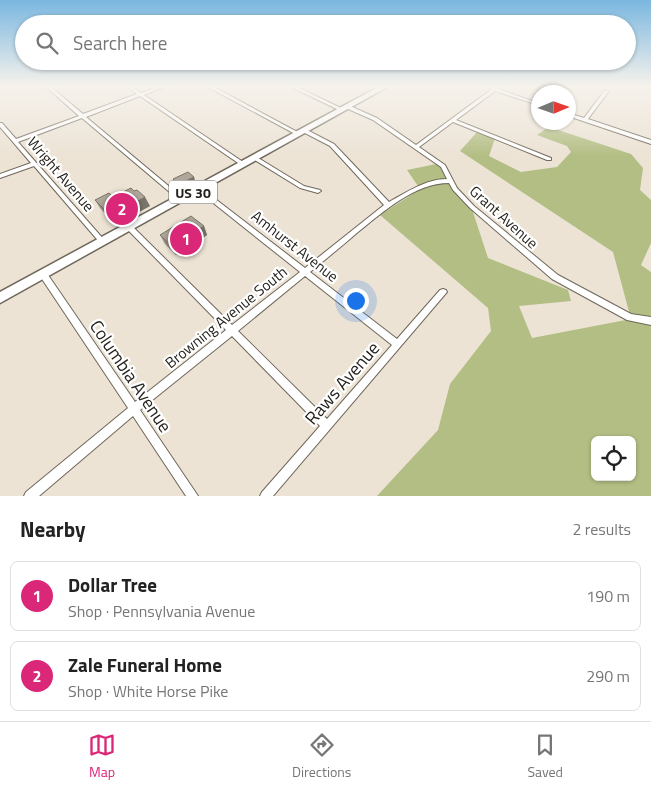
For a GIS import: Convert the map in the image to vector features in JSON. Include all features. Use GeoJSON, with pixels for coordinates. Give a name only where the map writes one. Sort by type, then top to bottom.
{"type":"FeatureCollection","features":[{"type":"Feature","properties":{"kind":"highway","name":"US 30"},"geometry":{"type":"LineString","coordinates":[[0,298],[344,109]]}},
{"type":"Feature","properties":{"kind":"street"},"geometry":{"type":"LineString","coordinates":[[73,109],[181,199]]}},
{"type":"Feature","properties":{"kind":"street"},"geometry":{"type":"LineString","coordinates":[[16,141],[103,109]]}},
{"type":"Feature","properties":{"kind":"street"},"geometry":{"type":"LineString","coordinates":[[162,109],[243,164]]}},
{"type":"Feature","properties":{"kind":"street"},"geometry":{"type":"LineString","coordinates":[[254,109],[302,133],[332,145],[388,205]]}},
{"type":"Feature","properties":{"kind":"street","name":"Grant Avenue"},"geometry":{"type":"LineString","coordinates":[[349,109],[375,118],[442,166],[447,171],[455,189],[472,207],[555,277],[630,317],[651,321]]}},
{"type":"Feature","properties":{"kind":"street"},"geometry":{"type":"LineString","coordinates":[[416,147],[467,109]]}},
{"type":"Feature","properties":{"kind":"street"},"geometry":{"type":"LineString","coordinates":[[585,120],[594,109]]}},
{"type":"Feature","properties":{"kind":"street"},"geometry":{"type":"LineString","coordinates":[[576,117],[651,142]]}},
{"type":"Feature","properties":{"kind":"street"},"geometry":{"type":"LineString","coordinates":[[452,120],[549,159]]}},
{"type":"Feature","properties":{"kind":"street","name":"Wright Avenue"},"geometry":{"type":"LineString","coordinates":[[0,124],[103,242]]}},
{"type":"Feature","properties":{"kind":"street"},"geometry":{"type":"LineString","coordinates":[[255,158],[302,187],[318,191]]}},
{"type":"Feature","properties":{"kind":"street"},"geometry":{"type":"LineString","coordinates":[[0,176],[34,164]]}},
{"type":"Feature","properties":{"kind":"street","name":"Browning Avenue South"},"geometry":{"type":"LineString","coordinates":[[30,496],[134,409],[388,205],[434,183],[442,180],[450,181]]}},
{"type":"Feature","properties":{"kind":"street","name":"Amhurst Avenue"},"geometry":{"type":"LineString","coordinates":[[199,189],[397,344]]}},
{"type":"Feature","properties":{"kind":"street"},"geometry":{"type":"LineString","coordinates":[[129,227],[230,331],[326,425]]}},
{"type":"Feature","properties":{"kind":"street","name":"Columbia Avenue"},"geometry":{"type":"LineString","coordinates":[[43,274],[192,496]]}},
{"type":"Feature","properties":{"kind":"street","name":"Raws Avenue"},"geometry":{"type":"LineString","coordinates":[[266,496],[443,292]]}},
{"type":"Feature","properties":{"kind":"green space"},"geometry":{"type":"Polygon","coordinates":[[[544,130],[558,130],[631,154],[643,168],[640,190],[651,200],[651,243],[641,265],[651,272],[651,496],[377,496],[438,430],[450,384],[491,331],[488,308],[380,215],[420,189],[407,170],[441,163],[471,206],[488,258],[568,290],[571,301],[519,306],[532,338],[631,319],[613,252],[460,151],[477,132],[495,138],[489,156],[521,172],[557,167],[571,152],[567,146],[537,135],[544,130]]]}},
{"type":"Feature","properties":{"kind":"building"},"geometry":{"type":"Polygon","coordinates":[[[188,172],[194,177],[179,184],[173,179],[188,172]]]}},
{"type":"Feature","properties":{"kind":"building"},"geometry":{"type":"Polygon","coordinates":[[[131,188],[134,191],[137,190],[145,197],[132,204],[129,201],[107,212],[95,200],[109,193],[113,197],[131,188]]]}},
{"type":"Feature","properties":{"kind":"building"},"geometry":{"type":"Polygon","coordinates":[[[191,216],[204,226],[172,246],[160,235],[191,216]]]}},
{"type":"Feature","properties":{"kind":"place","name":"Zale Funeral Home"},"geometry":{"type":"Point","coordinates":[122,209]}},
{"type":"Feature","properties":{"kind":"place","name":"Dollar Tree"},"geometry":{"type":"Point","coordinates":[186,239]}}]}
